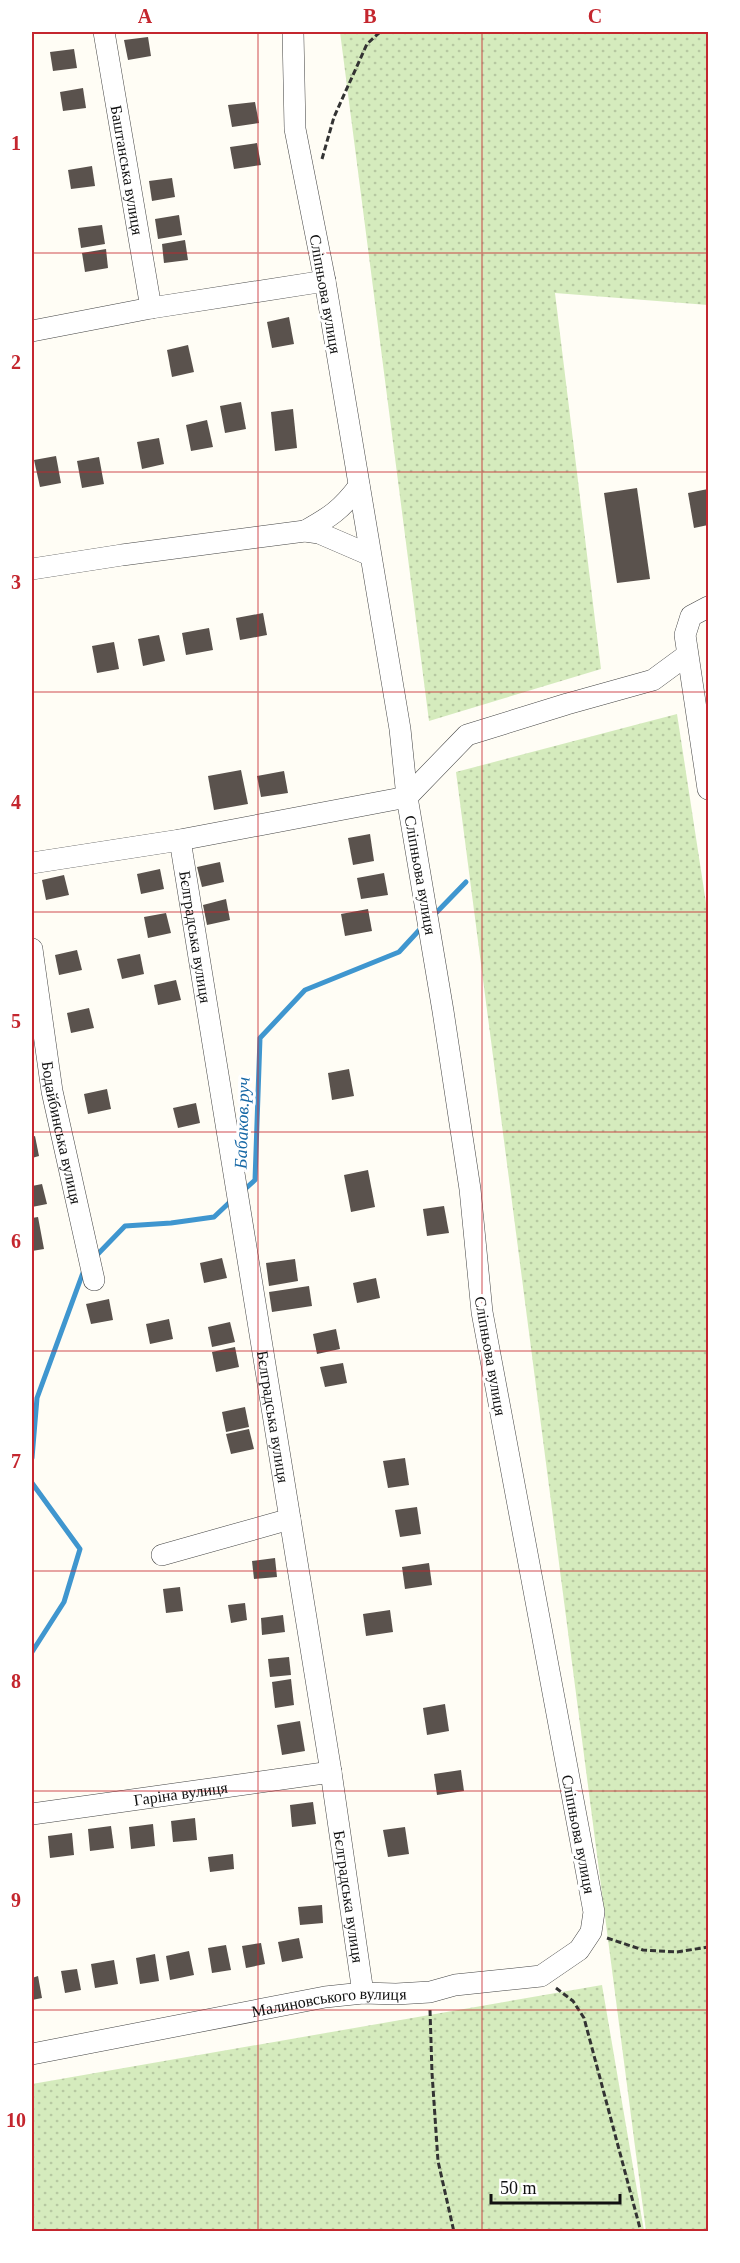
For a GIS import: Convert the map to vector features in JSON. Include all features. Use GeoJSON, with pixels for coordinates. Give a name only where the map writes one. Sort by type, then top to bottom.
{"type":"FeatureCollection","features":[{"type":"Feature","properties":{"kind":"street","name":"Баштанська вулиця"},"geometry":{"type":"LineString","coordinates":[[104,32],[151,308]]}},
{"type":"Feature","properties":{"kind":"street","name":"Сліпньова вулиця"},"geometry":{"type":"LineString","coordinates":[[293,32],[295,129],[325,282],[400,729],[407,797],[470,1189],[482,1312],[592,1922]]}},
{"type":"Feature","properties":{"kind":"street"},"geometry":{"type":"LineString","coordinates":[[32,331],[151,308],[325,282]]}},
{"type":"Feature","properties":{"kind":"street"},"geometry":{"type":"LineString","coordinates":[[305,531],[332,516],[345,505],[358,486]]}},
{"type":"Feature","properties":{"kind":"street"},"geometry":{"type":"LineString","coordinates":[[32,569],[305,531],[318,533],[370,555]]}},
{"type":"Feature","properties":{"kind":"street"},"geometry":{"type":"LineString","coordinates":[[708,607],[691,616],[685,635],[708,789]]}},
{"type":"Feature","properties":{"kind":"street"},"geometry":{"type":"LineString","coordinates":[[407,797],[467,735],[653,680],[687,655]]}},
{"type":"Feature","properties":{"kind":"street","name":"Сліпньова вулиця"},"geometry":{"type":"LineString","coordinates":[[32,863],[180,840],[407,797]]}},
{"type":"Feature","properties":{"kind":"street","name":"Бєлградська вулиця"},"geometry":{"type":"LineString","coordinates":[[180,840],[331,1772],[363,1993]]}},
{"type":"Feature","properties":{"kind":"street","name":"Бодайбинська вулиця"},"geometry":{"type":"LineString","coordinates":[[32,949],[52,1091],[94,1280]]}},
{"type":"Feature","properties":{"kind":"street"},"geometry":{"type":"LineString","coordinates":[[162,1555],[290,1519]]}},
{"type":"Feature","properties":{"kind":"street","name":"Гаріна вулиця"},"geometry":{"type":"LineString","coordinates":[[32,1814],[331,1772]]}},
{"type":"Feature","properties":{"kind":"street"},"geometry":{"type":"LineString","coordinates":[[541,1976],[579,1950],[592,1922]]}},
{"type":"Feature","properties":{"kind":"street","name":"Малиновського вулиця"},"geometry":{"type":"LineString","coordinates":[[32,2054],[324,1997],[363,1993],[396,1995],[430,1992],[487,1980],[541,1976]]}},
{"type":"Feature","properties":{"kind":"path"},"geometry":{"type":"LineString","coordinates":[[322,167],[321,156],[334,117],[367,44],[380,32]]}},
{"type":"Feature","properties":{"kind":"path"},"geometry":{"type":"LineString","coordinates":[[592,1922],[643,1950],[677,1952],[708,1947]]}},
{"type":"Feature","properties":{"kind":"path"},"geometry":{"type":"LineString","coordinates":[[541,1976],[573,2001],[584,2018],[640,2232]]}},
{"type":"Feature","properties":{"kind":"path"},"geometry":{"type":"LineString","coordinates":[[430,1992],[432,2073],[438,2161],[454,2232]]}},
{"type":"Feature","properties":{"kind":"green space"},"geometry":{"type":"Polygon","coordinates":[[[340,32],[708,32],[708,305],[555,293],[601,669],[429,721],[340,32]]]}},
{"type":"Feature","properties":{"kind":"green space"},"geometry":{"type":"Polygon","coordinates":[[[677,714],[708,916],[708,2231],[646,2231],[456,772],[677,714]]]}},
{"type":"Feature","properties":{"kind":"green space"},"geometry":{"type":"Polygon","coordinates":[[[602,1985],[644,2231],[32,2231],[32,2084],[602,1985]]]}},
{"type":"Feature","properties":{"kind":"building"},"geometry":{"type":"Polygon","coordinates":[[[148,37],[151,56],[128,60],[124,40],[148,37]]]}},
{"type":"Feature","properties":{"kind":"building"},"geometry":{"type":"Polygon","coordinates":[[[74,49],[77,68],[53,71],[50,52],[74,49]]]}},
{"type":"Feature","properties":{"kind":"building"},"geometry":{"type":"Polygon","coordinates":[[[83,88],[86,108],[63,111],[60,92],[83,88]]]}},
{"type":"Feature","properties":{"kind":"building"},"geometry":{"type":"Polygon","coordinates":[[[255,102],[259,123],[232,127],[228,105],[255,102]]]}},
{"type":"Feature","properties":{"kind":"building"},"geometry":{"type":"Polygon","coordinates":[[[257,143],[261,165],[234,169],[230,147],[257,143]]]}},
{"type":"Feature","properties":{"kind":"building"},"geometry":{"type":"Polygon","coordinates":[[[92,166],[95,186],[71,189],[68,170],[92,166]]]}},
{"type":"Feature","properties":{"kind":"building"},"geometry":{"type":"Polygon","coordinates":[[[172,178],[175,197],[152,201],[149,181],[172,178]]]}},
{"type":"Feature","properties":{"kind":"building"},"geometry":{"type":"Polygon","coordinates":[[[179,215],[182,235],[158,239],[155,219],[179,215]]]}},
{"type":"Feature","properties":{"kind":"building"},"geometry":{"type":"Polygon","coordinates":[[[102,225],[105,244],[81,248],[78,228],[102,225]]]}},
{"type":"Feature","properties":{"kind":"building"},"geometry":{"type":"Polygon","coordinates":[[[185,240],[188,260],[164,263],[162,244],[185,240]]]}},
{"type":"Feature","properties":{"kind":"building"},"geometry":{"type":"Polygon","coordinates":[[[106,249],[108,268],[85,272],[82,253],[106,249]]]}},
{"type":"Feature","properties":{"kind":"building"},"geometry":{"type":"Polygon","coordinates":[[[289,317],[294,344],[272,348],[267,322],[289,317]]]}},
{"type":"Feature","properties":{"kind":"building"},"geometry":{"type":"Polygon","coordinates":[[[188,345],[194,372],[172,377],[167,350],[188,345]]]}},
{"type":"Feature","properties":{"kind":"building"},"geometry":{"type":"Polygon","coordinates":[[[241,402],[246,429],[225,433],[220,406],[241,402]]]}},
{"type":"Feature","properties":{"kind":"building"},"geometry":{"type":"Polygon","coordinates":[[[293,409],[297,448],[275,451],[271,412],[293,409]]]}},
{"type":"Feature","properties":{"kind":"building"},"geometry":{"type":"Polygon","coordinates":[[[207,420],[213,447],[191,451],[186,425],[207,420]]]}},
{"type":"Feature","properties":{"kind":"building"},"geometry":{"type":"Polygon","coordinates":[[[159,438],[164,464],[142,469],[137,442],[159,438]]]}},
{"type":"Feature","properties":{"kind":"building"},"geometry":{"type":"Polygon","coordinates":[[[56,456],[61,483],[40,487],[34,460],[56,456]]]}},
{"type":"Feature","properties":{"kind":"building"},"geometry":{"type":"Polygon","coordinates":[[[99,457],[104,484],[82,488],[77,461],[99,457]]]}},
{"type":"Feature","properties":{"kind":"building"},"geometry":{"type":"Polygon","coordinates":[[[637,488],[650,579],[617,583],[604,493],[637,488]]]}},
{"type":"Feature","properties":{"kind":"building"},"geometry":{"type":"Polygon","coordinates":[[[708,489],[708,525],[694,528],[688,493],[708,489]]]}},
{"type":"Feature","properties":{"kind":"building"},"geometry":{"type":"Polygon","coordinates":[[[263,613],[267,635],[240,640],[236,618],[263,613]]]}},
{"type":"Feature","properties":{"kind":"building"},"geometry":{"type":"Polygon","coordinates":[[[209,628],[213,650],[186,655],[182,633],[209,628]]]}},
{"type":"Feature","properties":{"kind":"building"},"geometry":{"type":"Polygon","coordinates":[[[159,635],[165,661],[143,666],[138,639],[159,635]]]}},
{"type":"Feature","properties":{"kind":"building"},"geometry":{"type":"Polygon","coordinates":[[[114,642],[119,669],[97,673],[92,646],[114,642]]]}},
{"type":"Feature","properties":{"kind":"building"},"geometry":{"type":"Polygon","coordinates":[[[241,770],[248,804],[214,810],[208,776],[241,770]]]}},
{"type":"Feature","properties":{"kind":"building"},"geometry":{"type":"Polygon","coordinates":[[[284,771],[288,793],[261,797],[257,776],[284,771]]]}},
{"type":"Feature","properties":{"kind":"building"},"geometry":{"type":"Polygon","coordinates":[[[370,834],[374,861],[353,865],[348,838],[370,834]]]}},
{"type":"Feature","properties":{"kind":"building"},"geometry":{"type":"Polygon","coordinates":[[[220,862],[224,882],[202,887],[197,867],[220,862]]]}},
{"type":"Feature","properties":{"kind":"building"},"geometry":{"type":"Polygon","coordinates":[[[160,869],[164,889],[141,894],[137,874],[160,869]]]}},
{"type":"Feature","properties":{"kind":"building"},"geometry":{"type":"Polygon","coordinates":[[[384,873],[388,895],[361,899],[357,878],[384,873]]]}},
{"type":"Feature","properties":{"kind":"building"},"geometry":{"type":"Polygon","coordinates":[[[64,875],[69,895],[46,900],[42,880],[64,875]]]}},
{"type":"Feature","properties":{"kind":"building"},"geometry":{"type":"Polygon","coordinates":[[[226,899],[230,920],[207,925],[203,905],[226,899]]]}},
{"type":"Feature","properties":{"kind":"building"},"geometry":{"type":"Polygon","coordinates":[[[368,909],[372,931],[345,936],[341,914],[368,909]]]}},
{"type":"Feature","properties":{"kind":"building"},"geometry":{"type":"Polygon","coordinates":[[[166,913],[171,933],[148,938],[144,917],[166,913]]]}},
{"type":"Feature","properties":{"kind":"building"},"geometry":{"type":"Polygon","coordinates":[[[77,950],[82,970],[59,975],[55,955],[77,950]]]}},
{"type":"Feature","properties":{"kind":"building"},"geometry":{"type":"Polygon","coordinates":[[[140,954],[144,974],[122,979],[117,959],[140,954]]]}},
{"type":"Feature","properties":{"kind":"building"},"geometry":{"type":"Polygon","coordinates":[[[176,980],[181,1000],[158,1005],[154,985],[176,980]]]}},
{"type":"Feature","properties":{"kind":"building"},"geometry":{"type":"Polygon","coordinates":[[[89,1008],[94,1028],[71,1033],[67,1013],[89,1008]]]}},
{"type":"Feature","properties":{"kind":"building"},"geometry":{"type":"Polygon","coordinates":[[[349,1069],[354,1096],[332,1100],[328,1073],[349,1069]]]}},
{"type":"Feature","properties":{"kind":"building"},"geometry":{"type":"Polygon","coordinates":[[[107,1089],[111,1109],[88,1114],[84,1094],[107,1089]]]}},
{"type":"Feature","properties":{"kind":"building"},"geometry":{"type":"Polygon","coordinates":[[[196,1103],[200,1123],[178,1128],[173,1108],[196,1103]]]}},
{"type":"Feature","properties":{"kind":"building"},"geometry":{"type":"Polygon","coordinates":[[[35,1136],[39,1156],[32,1158],[32,1137],[35,1136]]]}},
{"type":"Feature","properties":{"kind":"building"},"geometry":{"type":"Polygon","coordinates":[[[368,1170],[375,1207],[351,1212],[344,1175],[368,1170]]]}},
{"type":"Feature","properties":{"kind":"building"},"geometry":{"type":"Polygon","coordinates":[[[42,1184],[47,1204],[32,1207],[32,1186],[42,1184]]]}},
{"type":"Feature","properties":{"kind":"building"},"geometry":{"type":"Polygon","coordinates":[[[444,1206],[449,1233],[427,1236],[423,1209],[444,1206]]]}},
{"type":"Feature","properties":{"kind":"building"},"geometry":{"type":"Polygon","coordinates":[[[38,1217],[44,1249],[32,1251],[32,1218],[38,1217]]]}},
{"type":"Feature","properties":{"kind":"building"},"geometry":{"type":"Polygon","coordinates":[[[222,1258],[227,1278],[204,1283],[200,1263],[222,1258]]]}},
{"type":"Feature","properties":{"kind":"building"},"geometry":{"type":"Polygon","coordinates":[[[295,1259],[298,1281],[269,1286],[266,1263],[295,1259]]]}},
{"type":"Feature","properties":{"kind":"building"},"geometry":{"type":"Polygon","coordinates":[[[376,1278],[380,1298],[357,1303],[353,1283],[376,1278]]]}},
{"type":"Feature","properties":{"kind":"building"},"geometry":{"type":"Polygon","coordinates":[[[309,1286],[312,1306],[272,1312],[269,1292],[309,1286]]]}},
{"type":"Feature","properties":{"kind":"building"},"geometry":{"type":"Polygon","coordinates":[[[109,1299],[113,1320],[91,1324],[86,1304],[109,1299]]]}},
{"type":"Feature","properties":{"kind":"building"},"geometry":{"type":"Polygon","coordinates":[[[169,1319],[173,1339],[150,1344],[146,1324],[169,1319]]]}},
{"type":"Feature","properties":{"kind":"building"},"geometry":{"type":"Polygon","coordinates":[[[230,1322],[235,1342],[212,1347],[208,1327],[230,1322]]]}},
{"type":"Feature","properties":{"kind":"building"},"geometry":{"type":"Polygon","coordinates":[[[336,1329],[340,1349],[317,1354],[313,1334],[336,1329]]]}},
{"type":"Feature","properties":{"kind":"building"},"geometry":{"type":"Polygon","coordinates":[[[235,1347],[239,1367],[216,1372],[212,1352],[235,1347]]]}},
{"type":"Feature","properties":{"kind":"building"},"geometry":{"type":"Polygon","coordinates":[[[343,1363],[347,1383],[325,1387],[320,1367],[343,1363]]]}},
{"type":"Feature","properties":{"kind":"building"},"geometry":{"type":"Polygon","coordinates":[[[245,1407],[249,1427],[226,1432],[222,1412],[245,1407]]]}},
{"type":"Feature","properties":{"kind":"building"},"geometry":{"type":"Polygon","coordinates":[[[249,1429],[254,1449],[231,1454],[226,1434],[249,1429]]]}},
{"type":"Feature","properties":{"kind":"building"},"geometry":{"type":"Polygon","coordinates":[[[405,1458],[409,1485],[388,1488],[383,1461],[405,1458]]]}},
{"type":"Feature","properties":{"kind":"building"},"geometry":{"type":"Polygon","coordinates":[[[417,1507],[421,1534],[400,1537],[395,1510],[417,1507]]]}},
{"type":"Feature","properties":{"kind":"building"},"geometry":{"type":"Polygon","coordinates":[[[275,1558],[277,1577],[254,1579],[252,1561],[275,1558]]]}},
{"type":"Feature","properties":{"kind":"building"},"geometry":{"type":"Polygon","coordinates":[[[429,1563],[432,1585],[405,1589],[402,1567],[429,1563]]]}},
{"type":"Feature","properties":{"kind":"building"},"geometry":{"type":"Polygon","coordinates":[[[180,1587],[183,1611],[166,1613],[163,1589],[180,1587]]]}},
{"type":"Feature","properties":{"kind":"building"},"geometry":{"type":"Polygon","coordinates":[[[245,1603],[247,1620],[231,1623],[228,1605],[245,1603]]]}},
{"type":"Feature","properties":{"kind":"building"},"geometry":{"type":"Polygon","coordinates":[[[390,1610],[393,1632],[366,1636],[363,1614],[390,1610]]]}},
{"type":"Feature","properties":{"kind":"building"},"geometry":{"type":"Polygon","coordinates":[[[283,1615],[285,1632],[262,1635],[261,1618],[283,1615]]]}},
{"type":"Feature","properties":{"kind":"building"},"geometry":{"type":"Polygon","coordinates":[[[289,1657],[291,1675],[270,1677],[268,1659],[289,1657]]]}},
{"type":"Feature","properties":{"kind":"building"},"geometry":{"type":"Polygon","coordinates":[[[291,1679],[294,1705],[275,1708],[272,1682],[291,1679]]]}},
{"type":"Feature","properties":{"kind":"building"},"geometry":{"type":"Polygon","coordinates":[[[445,1704],[449,1731],[427,1735],[423,1708],[445,1704]]]}},
{"type":"Feature","properties":{"kind":"building"},"geometry":{"type":"Polygon","coordinates":[[[300,1721],[305,1751],[282,1755],[277,1725],[300,1721]]]}},
{"type":"Feature","properties":{"kind":"building"},"geometry":{"type":"Polygon","coordinates":[[[461,1770],[464,1791],[437,1795],[434,1774],[461,1770]]]}},
{"type":"Feature","properties":{"kind":"building"},"geometry":{"type":"Polygon","coordinates":[[[313,1802],[316,1824],[292,1827],[290,1805],[313,1802]]]}},
{"type":"Feature","properties":{"kind":"building"},"geometry":{"type":"Polygon","coordinates":[[[195,1818],[197,1840],[173,1842],[171,1821],[195,1818]]]}},
{"type":"Feature","properties":{"kind":"building"},"geometry":{"type":"Polygon","coordinates":[[[153,1824],[155,1846],[131,1849],[129,1827],[153,1824]]]}},
{"type":"Feature","properties":{"kind":"building"},"geometry":{"type":"Polygon","coordinates":[[[111,1826],[114,1848],[90,1851],[88,1829],[111,1826]]]}},
{"type":"Feature","properties":{"kind":"building"},"geometry":{"type":"Polygon","coordinates":[[[405,1827],[409,1854],[388,1857],[383,1830],[405,1827]]]}},
{"type":"Feature","properties":{"kind":"building"},"geometry":{"type":"Polygon","coordinates":[[[72,1833],[74,1855],[50,1858],[48,1836],[72,1833]]]}},
{"type":"Feature","properties":{"kind":"building"},"geometry":{"type":"Polygon","coordinates":[[[233,1854],[234,1869],[210,1872],[208,1857],[233,1854]]]}},
{"type":"Feature","properties":{"kind":"building"},"geometry":{"type":"Polygon","coordinates":[[[322,1905],[323,1923],[300,1925],[298,1907],[322,1905]]]}},
{"type":"Feature","properties":{"kind":"building"},"geometry":{"type":"Polygon","coordinates":[[[299,1938],[303,1958],[282,1962],[278,1942],[299,1938]]]}},
{"type":"Feature","properties":{"kind":"building"},"geometry":{"type":"Polygon","coordinates":[[[261,1943],[265,1964],[246,1968],[242,1946],[261,1943]]]}},
{"type":"Feature","properties":{"kind":"building"},"geometry":{"type":"Polygon","coordinates":[[[226,1945],[231,1970],[212,1973],[208,1948],[226,1945]]]}},
{"type":"Feature","properties":{"kind":"building"},"geometry":{"type":"Polygon","coordinates":[[[189,1951],[194,1975],[170,1980],[166,1956],[189,1951]]]}},
{"type":"Feature","properties":{"kind":"building"},"geometry":{"type":"Polygon","coordinates":[[[155,1954],[159,1981],[140,1984],[136,1958],[155,1954]]]}},
{"type":"Feature","properties":{"kind":"building"},"geometry":{"type":"Polygon","coordinates":[[[114,1960],[118,1984],[95,1988],[91,1964],[114,1960]]]}},
{"type":"Feature","properties":{"kind":"building"},"geometry":{"type":"Polygon","coordinates":[[[77,1969],[81,1990],[65,1993],[61,1971],[77,1969]]]}},
{"type":"Feature","properties":{"kind":"building"},"geometry":{"type":"Polygon","coordinates":[[[38,1976],[42,1998],[32,2000],[32,1978],[38,1976]]]}},
{"type":"Feature","properties":{"kind":"waterway","name":"Бабаков.руч"},"geometry":{"type":"LineString","coordinates":[[434,915],[466,882]]}},
{"type":"Feature","properties":{"kind":"waterway","name":"Бабаков.руч"},"geometry":{"type":"LineString","coordinates":[[244,1190],[255,1180],[260,1038],[305,990],[399,952],[423,926]]}},
{"type":"Feature","properties":{"kind":"waterway","name":"Бабаков.руч"},"geometry":{"type":"LineString","coordinates":[[94,1258],[125,1226],[214,1217],[232,1200]]}},
{"type":"Feature","properties":{"kind":"waterway","name":"Бабаков.руч"},"geometry":{"type":"LineString","coordinates":[[32,1458],[37,1398],[84,1270]]}},
{"type":"Feature","properties":{"kind":"waterway","name":"Бабаков.руч"},"geometry":{"type":"LineString","coordinates":[[32,1483],[80,1549],[64,1602],[32,1652]]}}]}
